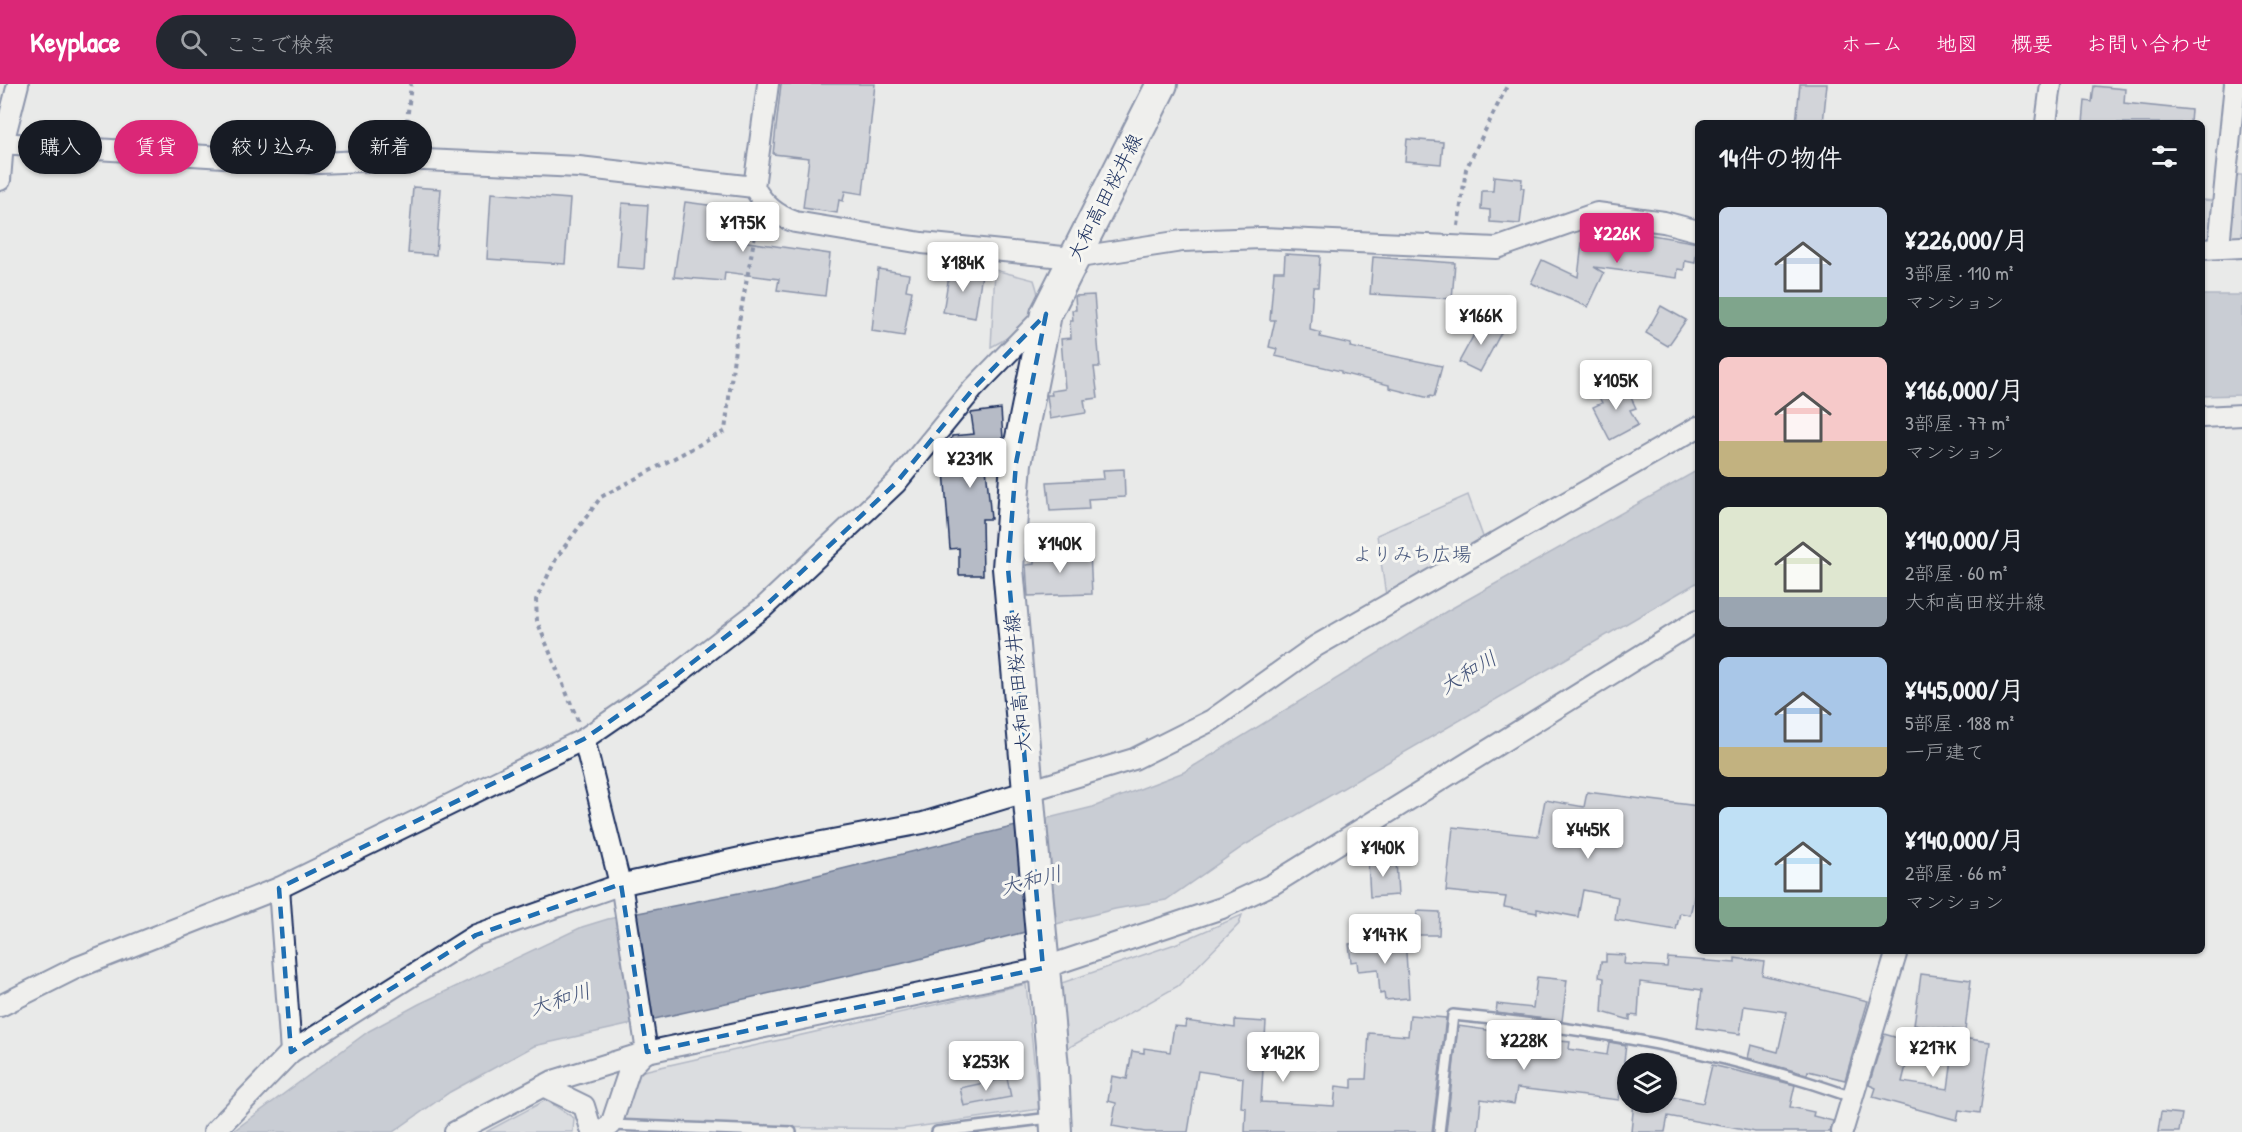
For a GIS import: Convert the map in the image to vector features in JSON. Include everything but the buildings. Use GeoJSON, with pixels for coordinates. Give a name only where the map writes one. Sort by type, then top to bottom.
{"type":"FeatureCollection","features":[{"type":"Feature","properties":{"kind":"main road","name":"大和高田桜井線"},"geometry":{"type":"LineString","coordinates":[[1056,1125],[1053,1068],[1008,568],[1016,463],[1046,314],[1072,258],[1162,84]]}},
{"type":"Feature","properties":{"kind":"street"},"geometry":{"type":"LineString","coordinates":[[0,180],[1,143],[18,84]]}},
{"type":"Feature","properties":{"kind":"street"},"geometry":{"type":"LineString","coordinates":[[758,194],[768,84]]}},
{"type":"Feature","properties":{"kind":"street"},"geometry":{"type":"LineString","coordinates":[[2046,120],[2051,84]]}},
{"type":"Feature","properties":{"kind":"street"},"geometry":{"type":"LineString","coordinates":[[2235,84],[2211,247],[2242,247]]}},
{"type":"Feature","properties":{"kind":"street"},"geometry":{"type":"LineString","coordinates":[[1,143],[320,163],[348,162]]}},
{"type":"Feature","properties":{"kind":"street"},"geometry":{"type":"LineString","coordinates":[[432,160],[579,167],[758,194],[782,217],[795,222],[922,243],[1072,258],[1136,250],[1182,241],[1262,238],[1497,248],[1597,213],[1664,222],[1695,230]]}},
{"type":"Feature","properties":{"kind":"street"},"geometry":{"type":"LineString","coordinates":[[0,1006],[76,968],[279,888],[584,739],[671,679],[764,608],[896,483],[973,389],[1046,314]]}},
{"type":"Feature","properties":{"kind":"street"},"geometry":{"type":"LineString","coordinates":[[2205,417],[2242,415]]}},
{"type":"Feature","properties":{"kind":"street"},"geometry":{"type":"LineString","coordinates":[[214,1132],[291,1052],[476,935],[621,891],[763,853],[923,823],[1027,798],[1134,759],[1212,720],[1316,646],[1695,429]]}},
{"type":"Feature","properties":{"kind":"street"},"geometry":{"type":"LineString","coordinates":[[455,1132],[543,1086],[647,1046],[1042,962],[1222,908],[1273,884],[1695,622]]}},
{"type":"Feature","properties":{"kind":"street"},"geometry":{"type":"LineString","coordinates":[[584,739],[621,891],[647,1046],[630,1068],[605,1129]]}},
{"type":"Feature","properties":{"kind":"street"},"geometry":{"type":"LineString","coordinates":[[279,888],[291,1052]]}},
{"type":"Feature","properties":{"kind":"street"},"geometry":{"type":"LineString","coordinates":[[1842,1132],[1896,954]]}},
{"type":"Feature","properties":{"kind":"street"},"geometry":{"type":"LineString","coordinates":[[543,1086],[584,1106],[592,1132]]}},
{"type":"Feature","properties":{"kind":"lane"},"geometry":{"type":"LineString","coordinates":[[1439,1132],[1453,1016],[1511,1021],[1658,1043],[1723,1058],[1852,1096]]}},
{"type":"Feature","properties":{"kind":"lane"},"geometry":{"type":"LineString","coordinates":[[936,1132],[1056,1125]]}},
{"type":"Feature","properties":{"kind":"lane"},"geometry":{"type":"LineString","coordinates":[[605,1129],[792,1132]]}},
{"type":"Feature","properties":{"kind":"path"},"geometry":{"type":"LineString","coordinates":[[407,120],[411,84]]}},
{"type":"Feature","properties":{"kind":"path"},"geometry":{"type":"LineString","coordinates":[[1455,247],[1466,169],[1508,84]]}},
{"type":"Feature","properties":{"kind":"path"},"geometry":{"type":"LineString","coordinates":[[584,739],[537,621],[536,600],[557,557],[601,497],[725,431],[758,194]]}},
{"type":"Feature","properties":{"kind":"highlighted area"},"geometry":{"type":"Polygon","coordinates":[[[1046,314],[1016,463],[1008,568],[1043,968],[647,1052],[621,884],[476,935],[291,1052],[279,888],[584,739],[671,679],[764,607],[896,483],[973,389],[1046,314]]]}},
{"type":"Feature","properties":{"kind":"green space"},"geometry":{"type":"Polygon","coordinates":[[[2233,175],[2242,175],[2242,240],[2224,240],[2233,175]]]}},
{"type":"Feature","properties":{"kind":"green space"},"geometry":{"type":"Polygon","coordinates":[[[2205,200],[2216,201],[2216,242],[2205,243],[2205,200]]]}},
{"type":"Feature","properties":{"kind":"green space"},"geometry":{"type":"Polygon","coordinates":[[[995,270],[1034,280],[1038,298],[1032,316],[1013,334],[991,347],[995,270]]]}},
{"type":"Feature","properties":{"kind":"green space","name":"よりみち広場"},"geometry":{"type":"Polygon","coordinates":[[[1468,495],[1486,545],[1387,602],[1377,535],[1468,495]]]}},
{"type":"Feature","properties":{"kind":"green space"},"geometry":{"type":"Polygon","coordinates":[[[1242,915],[1239,924],[1178,986],[1061,1052],[1056,985],[1175,944],[1242,915]]]}},
{"type":"Feature","properties":{"kind":"green space"},"geometry":{"type":"Polygon","coordinates":[[[1026,984],[1039,1109],[902,1129],[623,1125],[639,1072],[1026,984]]]}},
{"type":"Feature","properties":{"kind":"green space"},"geometry":{"type":"Polygon","coordinates":[[[546,1100],[574,1118],[573,1132],[486,1132],[546,1100]]]}},
{"type":"Feature","properties":{"kind":"water"},"geometry":{"type":"Polygon","coordinates":[[[2205,295],[2242,295],[2242,395],[2205,396],[2205,295]]]}},
{"type":"Feature","properties":{"kind":"water","name":"大和川"},"geometry":{"type":"Polygon","coordinates":[[[1695,472],[1695,584],[1245,845],[1166,900],[1115,909],[900,964],[534,1046],[450,1092],[393,1132],[232,1132],[369,1031],[419,1004],[582,927],[608,919],[773,886],[1093,807],[1184,772],[1447,611],[1695,472]]]}}]}
